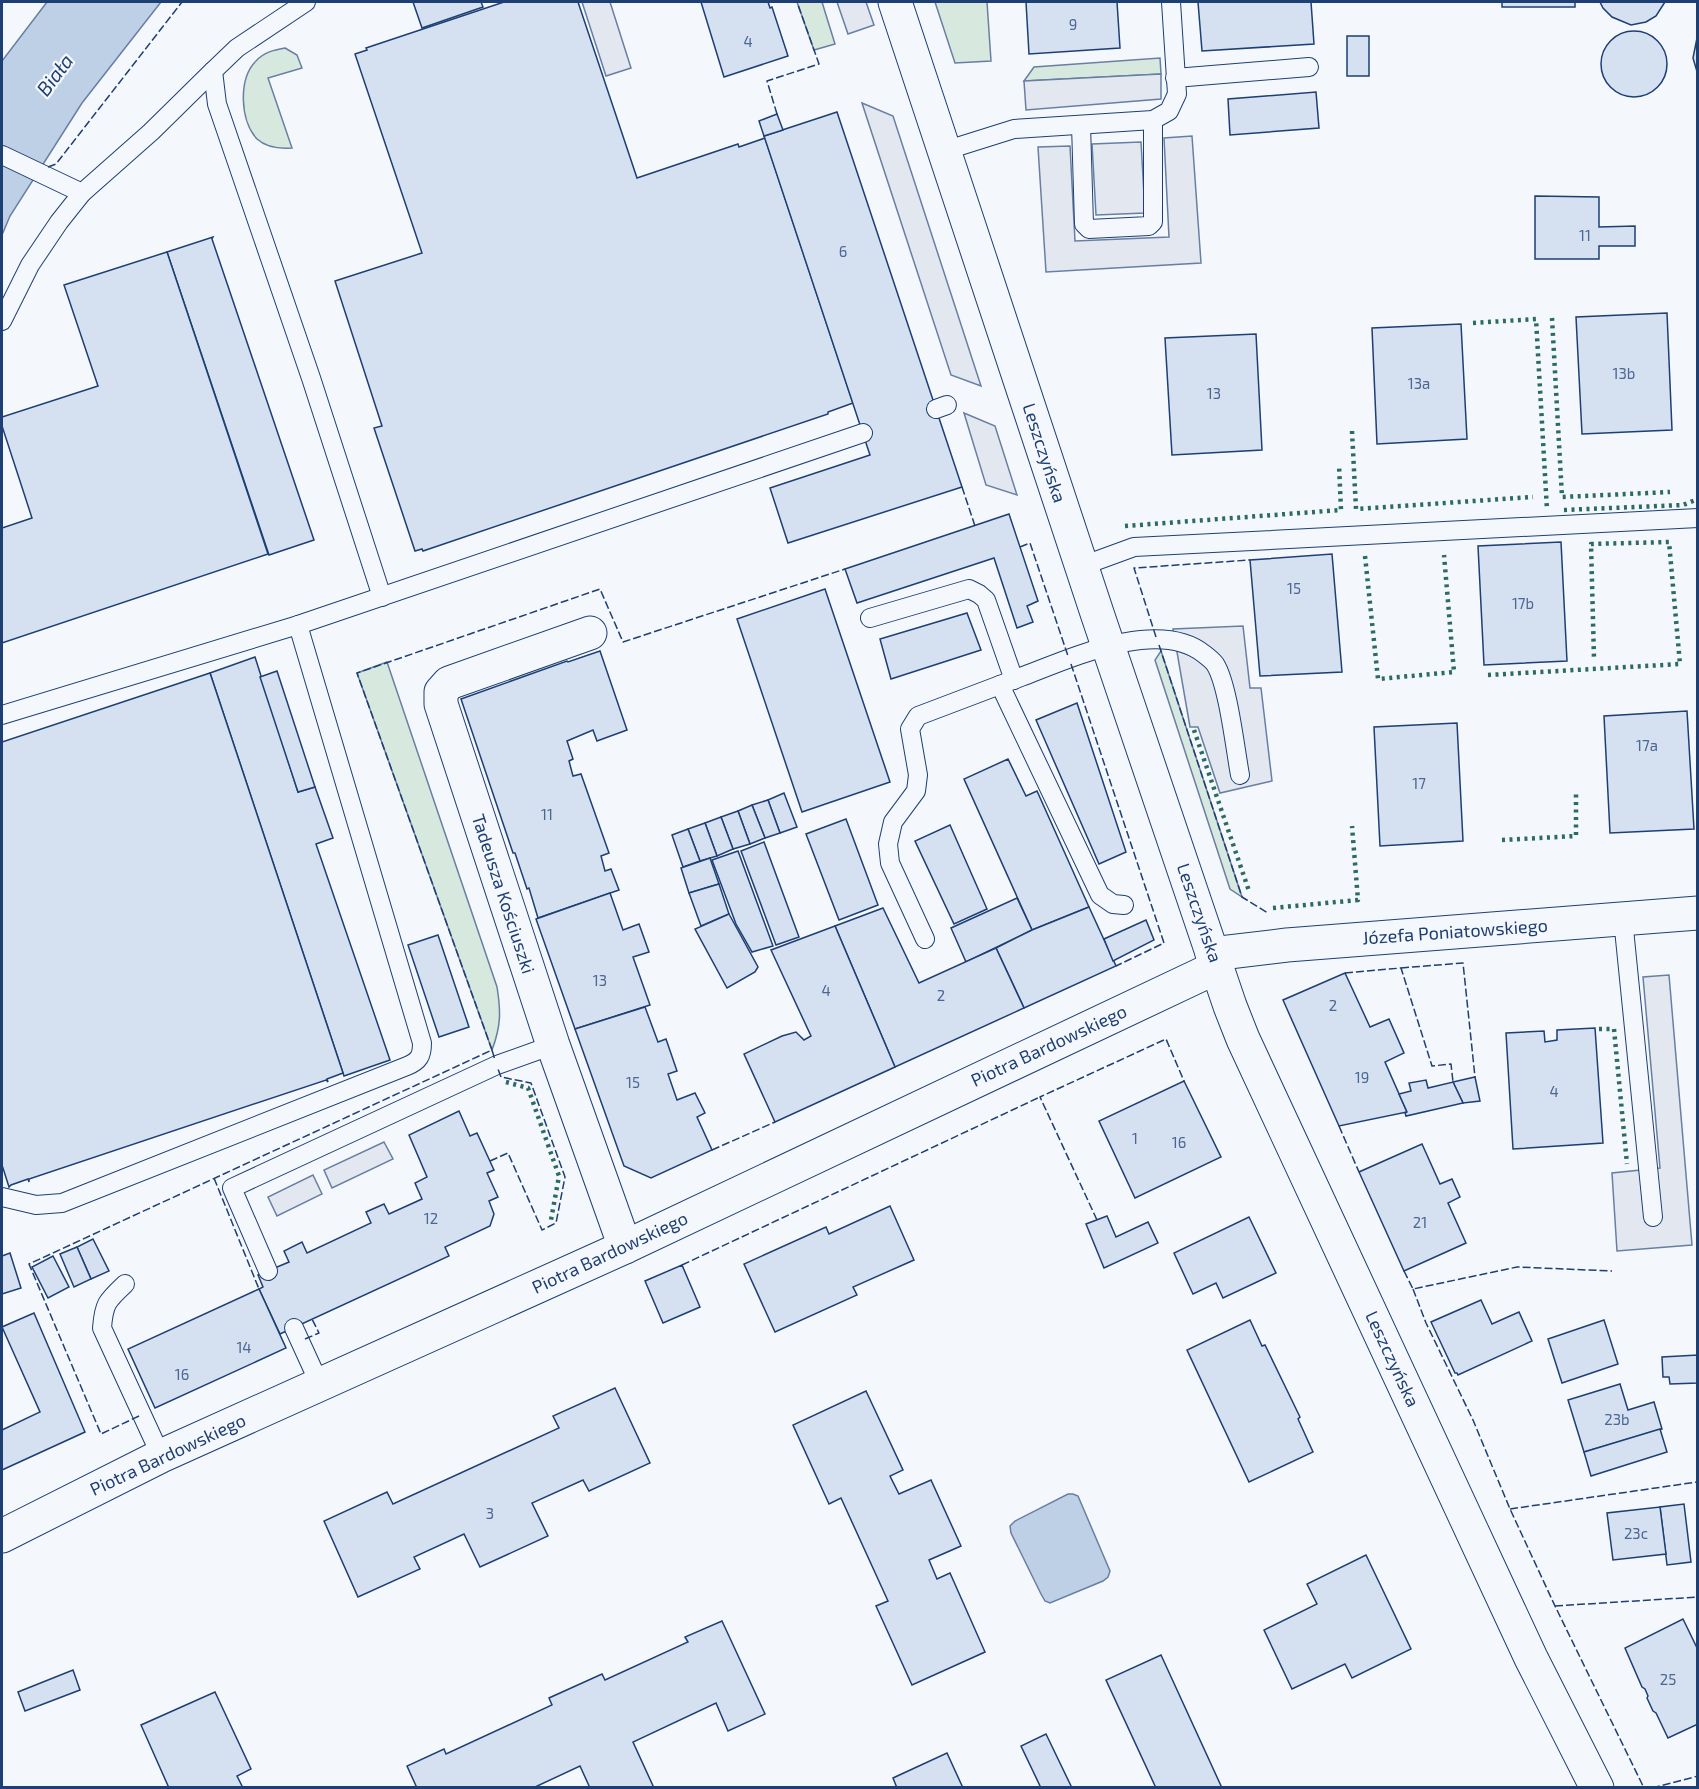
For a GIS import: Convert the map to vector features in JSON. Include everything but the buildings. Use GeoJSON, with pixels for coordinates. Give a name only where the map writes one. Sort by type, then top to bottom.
{"type":"FeatureCollection","features":[{"type":"Feature","properties":{"kind":"street","name":"Leszczyńska"},"geometry":{"type":"LineString","coordinates":[[895,2],[1214,960],[1243,1039],[1531,1658],[1597,1788]]}},
{"type":"Feature","properties":{"kind":"street","name":"Tadeusza Kościuszki"},"geometry":{"type":"LineString","coordinates":[[590,633],[449,682],[441,692],[441,704],[554,1046],[625,1247]]}},
{"type":"Feature","properties":{"kind":"street","name":"Józefa Poniatowskiego"},"geometry":{"type":"LineString","coordinates":[[1214,960],[1287,945],[1698,913]]}},
{"type":"Feature","properties":{"kind":"street","name":"Piotra Bardowskiego"},"geometry":{"type":"LineString","coordinates":[[2,1536],[161,1456],[625,1247],[1214,960]]}},
{"type":"Feature","properties":{"kind":"lane"},"geometry":{"type":"LineString","coordinates":[[2,321],[30,265],[58,222],[82,193],[151,132],[237,48],[306,2]]}},
{"type":"Feature","properties":{"kind":"lane"},"geometry":{"type":"LineString","coordinates":[[944,151],[1014,129],[1153,120],[1168,111],[1177,94],[1171,2]]}},
{"type":"Feature","properties":{"kind":"lane"},"geometry":{"type":"LineString","coordinates":[[1175,78],[1309,67]]}},
{"type":"Feature","properties":{"kind":"lane"},"geometry":{"type":"LineString","coordinates":[[213,71],[217,104],[311,378],[382,597]]}},
{"type":"Feature","properties":{"kind":"lane"},"geometry":{"type":"LineString","coordinates":[[1081,125],[1084,224],[1089,229],[1149,226],[1153,222],[1153,120]]}},
{"type":"Feature","properties":{"kind":"lane"},"geometry":{"type":"LineString","coordinates":[[2,155],[82,193]]}},
{"type":"Feature","properties":{"kind":"lane"},"geometry":{"type":"LineString","coordinates":[[2,715],[298,625],[863,433]]}},
{"type":"Feature","properties":{"kind":"lane"},"geometry":{"type":"LineString","coordinates":[[1082,566],[1134,547],[1698,518]]}},
{"type":"Feature","properties":{"kind":"lane"},"geometry":{"type":"LineString","coordinates":[[870,618],[969,589],[986,600],[1007,682],[1100,895],[1113,904],[1124,905]]}},
{"type":"Feature","properties":{"kind":"lane"},"geometry":{"type":"LineString","coordinates":[[2,1197],[36,1205],[62,1203],[417,1062],[422,1054],[422,1043],[298,625]]}},
{"type":"Feature","properties":{"kind":"lane"},"geometry":{"type":"LineString","coordinates":[[925,939],[890,863],[888,844],[893,822],[916,791],[918,775],[910,729],[918,716],[1109,646],[1157,640],[1179,641],[1199,650],[1214,662],[1223,684],[1240,775]]}},
{"type":"Feature","properties":{"kind":"lane"},"geometry":{"type":"LineString","coordinates":[[1623,919],[1653,1217]]}},
{"type":"Feature","properties":{"kind":"lane"},"geometry":{"type":"LineString","coordinates":[[268,1271],[232,1188],[497,1065],[554,1046]]}},
{"type":"Feature","properties":{"kind":"lane"},"geometry":{"type":"LineString","coordinates":[[125,1284],[103,1308],[102,1328],[161,1456]]}},
{"type":"Feature","properties":{"kind":"lane"},"geometry":{"type":"LineString","coordinates":[[294,1328],[320,1385]]}},
{"type":"Feature","properties":{"kind":"shaded area"},"geometry":{"type":"Polygon","coordinates":[[[582,2],[610,2],[631,68],[606,76],[582,2]]]}},
{"type":"Feature","properties":{"kind":"shaded area"},"geometry":{"type":"Polygon","coordinates":[[[797,2],[822,2],[835,44],[814,50],[797,2]]]}},
{"type":"Feature","properties":{"kind":"shaded area"},"geometry":{"type":"Polygon","coordinates":[[[837,2],[866,2],[874,25],[848,34],[837,2]]]}},
{"type":"Feature","properties":{"kind":"shaded area"},"geometry":{"type":"Polygon","coordinates":[[[935,2],[987,2],[991,61],[955,63],[935,2]]]}},
{"type":"Feature","properties":{"kind":"shaded area"},"geometry":{"type":"Polygon","coordinates":[[[285,48],[297,55],[302,68],[268,78],[292,148],[269,146],[257,139],[247,122],[243,100],[246,78],[256,61],[266,53],[285,48]]]}},
{"type":"Feature","properties":{"kind":"shaded area"},"geometry":{"type":"Polygon","coordinates":[[[1160,58],[1161,74],[1024,81],[1034,67],[1160,58]]]}},
{"type":"Feature","properties":{"kind":"shaded area"},"geometry":{"type":"Polygon","coordinates":[[[1161,74],[1161,99],[1026,110],[1024,81],[1161,74]]]}},
{"type":"Feature","properties":{"kind":"shaded area"},"geometry":{"type":"Polygon","coordinates":[[[862,103],[893,116],[981,386],[951,375],[862,103]]]}},
{"type":"Feature","properties":{"kind":"shaded area"},"geometry":{"type":"Polygon","coordinates":[[[1192,136],[1201,263],[1046,272],[1038,147],[1070,146],[1075,241],[1169,237],[1164,138],[1192,136]]]}},
{"type":"Feature","properties":{"kind":"shaded area"},"geometry":{"type":"Polygon","coordinates":[[[1141,142],[1145,213],[1096,215],[1092,144],[1141,142]]]}},
{"type":"Feature","properties":{"kind":"shaded area"},"geometry":{"type":"Polygon","coordinates":[[[964,413],[995,426],[1017,495],[986,485],[964,413]]]}},
{"type":"Feature","properties":{"kind":"shaded area"},"geometry":{"type":"Polygon","coordinates":[[[1243,626],[1250,688],[1261,688],[1272,781],[1220,793],[1198,727],[1190,727],[1173,629],[1243,626]]]}},
{"type":"Feature","properties":{"kind":"shaded area"},"geometry":{"type":"Polygon","coordinates":[[[1161,651],[1242,897],[1230,889],[1155,660],[1161,651]]]}},
{"type":"Feature","properties":{"kind":"shaded area"},"geometry":{"type":"Polygon","coordinates":[[[387,662],[497,987],[499,1019],[492,1050],[357,673],[387,662]]]}},
{"type":"Feature","properties":{"kind":"shaded area"},"geometry":{"type":"Polygon","coordinates":[[[1669,975],[1692,1245],[1617,1251],[1612,1173],[1660,1168],[1643,977],[1669,975]]]}},
{"type":"Feature","properties":{"kind":"shaded area"},"geometry":{"type":"Polygon","coordinates":[[[384,1142],[393,1159],[332,1188],[324,1170],[384,1142]]]}},
{"type":"Feature","properties":{"kind":"shaded area"},"geometry":{"type":"Polygon","coordinates":[[[313,1175],[322,1194],[277,1216],[268,1197],[313,1175]]]}},
{"type":"Feature","properties":{"kind":"water","name":"Biała"},"geometry":{"type":"Polygon","coordinates":[[[47,2],[161,2],[82,103],[10,216],[2,235],[2,61],[47,2]]]}},
{"type":"Feature","properties":{"kind":"water"},"geometry":{"type":"Polygon","coordinates":[[[1068,1494],[1078,1496],[1110,1571],[1108,1577],[1103,1581],[1050,1603],[1045,1601],[1041,1594],[1011,1533],[1010,1526],[1015,1521],[1068,1494]]]}},
{"type":"Feature","properties":{"kind":"hedge"},"geometry":{"type":"LineString","coordinates":[[1552,318],[1562,497],[1670,492]]}},
{"type":"Feature","properties":{"kind":"hedge"},"geometry":{"type":"LineString","coordinates":[[1473,323],[1536,319],[1547,510]]}},
{"type":"Feature","properties":{"kind":"hedge"},"geometry":{"type":"LineString","coordinates":[[1352,431],[1356,509],[1533,497]]}},
{"type":"Feature","properties":{"kind":"hedge"},"geometry":{"type":"LineString","coordinates":[[1125,526],[1341,510],[1339,465]]}},
{"type":"Feature","properties":{"kind":"hedge"},"geometry":{"type":"LineString","coordinates":[[1564,510],[1683,505],[1698,499]]}},
{"type":"Feature","properties":{"kind":"hedge"},"geometry":{"type":"LineString","coordinates":[[1488,675],[1680,664],[1669,542],[1591,544],[1594,659]]}},
{"type":"Feature","properties":{"kind":"hedge"},"geometry":{"type":"LineString","coordinates":[[1365,556],[1378,679],[1454,672],[1444,555]]}},
{"type":"Feature","properties":{"kind":"hedge"},"geometry":{"type":"LineString","coordinates":[[1194,730],[1249,891]]}},
{"type":"Feature","properties":{"kind":"hedge"},"geometry":{"type":"LineString","coordinates":[[1502,840],[1576,836],[1576,792]]}},
{"type":"Feature","properties":{"kind":"hedge"},"geometry":{"type":"LineString","coordinates":[[1273,908],[1358,900],[1352,826]]}},
{"type":"Feature","properties":{"kind":"hedge"},"geometry":{"type":"LineString","coordinates":[[1599,1029],[1614,1029],[1627,1164]]}},
{"type":"Feature","properties":{"kind":"hedge"},"geometry":{"type":"LineString","coordinates":[[506,1082],[528,1088],[559,1176],[551,1220]]}},
{"type":"Feature","properties":{"kind":"fence"},"geometry":{"type":"LineString","coordinates":[[48,167],[56,164],[182,2]]}},
{"type":"Feature","properties":{"kind":"fence"},"geometry":{"type":"LineString","coordinates":[[777,114],[767,81],[819,64],[797,2]]}},
{"type":"Feature","properties":{"kind":"fence"},"geometry":{"type":"LineString","coordinates":[[962,487],[975,526]]}},
{"type":"Feature","properties":{"kind":"fence"},"geometry":{"type":"LineString","coordinates":[[1020,547],[1030,543],[1068,656]]}},
{"type":"Feature","properties":{"kind":"fence"},"geometry":{"type":"LineString","coordinates":[[1156,637],[1134,568],[1250,560]]}},
{"type":"Feature","properties":{"kind":"fence"},"geometry":{"type":"LineString","coordinates":[[492,1050],[357,673],[600,589],[623,642],[845,569]]}},
{"type":"Feature","properties":{"kind":"fence"},"geometry":{"type":"LineString","coordinates":[[1159,645],[1242,897],[1268,913]]}},
{"type":"Feature","properties":{"kind":"fence"},"geometry":{"type":"LineString","coordinates":[[1071,664],[1164,943],[1116,966]]}},
{"type":"Feature","properties":{"kind":"fence"},"geometry":{"type":"LineString","coordinates":[[1401,968],[1463,963],[1475,1077]]}},
{"type":"Feature","properties":{"kind":"fence"},"geometry":{"type":"LineString","coordinates":[[1345,973],[1401,968],[1432,1066],[1451,1064],[1453,1082]]}},
{"type":"Feature","properties":{"kind":"fence"},"geometry":{"type":"LineString","coordinates":[[1097,1220],[1040,1097],[1166,1039],[1184,1081]]}},
{"type":"Feature","properties":{"kind":"fence"},"geometry":{"type":"LineString","coordinates":[[139,1416],[101,1434],[29,1264],[492,1050],[495,1060]]}},
{"type":"Feature","properties":{"kind":"fence"},"geometry":{"type":"LineString","coordinates":[[490,1161],[508,1153],[542,1230],[556,1223],[565,1177],[531,1083],[501,1077],[498,1069]]}},
{"type":"Feature","properties":{"kind":"fence"},"geometry":{"type":"LineString","coordinates":[[682,1265],[1040,1097]]}},
{"type":"Feature","properties":{"kind":"fence"},"geometry":{"type":"LineString","coordinates":[[712,1150],[775,1122]]}},
{"type":"Feature","properties":{"kind":"fence"},"geometry":{"type":"LineString","coordinates":[[1339,1126],[1359,1172]]}},
{"type":"Feature","properties":{"kind":"fence"},"geometry":{"type":"LineString","coordinates":[[214,1178],[259,1289]]}},
{"type":"Feature","properties":{"kind":"fence"},"geometry":{"type":"LineString","coordinates":[[1404,1271],[1413,1289],[1517,1267],[1612,1271]]}},
{"type":"Feature","properties":{"kind":"fence"},"geometry":{"type":"LineString","coordinates":[[1413,1289],[1426,1323],[1473,1420],[1510,1509],[1644,1788]]}},
{"type":"Feature","properties":{"kind":"fence"},"geometry":{"type":"LineString","coordinates":[[305,1339],[319,1333],[312,1319]]}},
{"type":"Feature","properties":{"kind":"fence"},"geometry":{"type":"LineString","coordinates":[[1510,1509],[1697,1482]]}},
{"type":"Feature","properties":{"kind":"fence"},"geometry":{"type":"LineString","coordinates":[[1555,1606],[1698,1597]]}},
{"type":"Feature","properties":{"kind":"fence"},"geometry":{"type":"LineString","coordinates":[[1652,1788],[1698,1776]]}}]}
